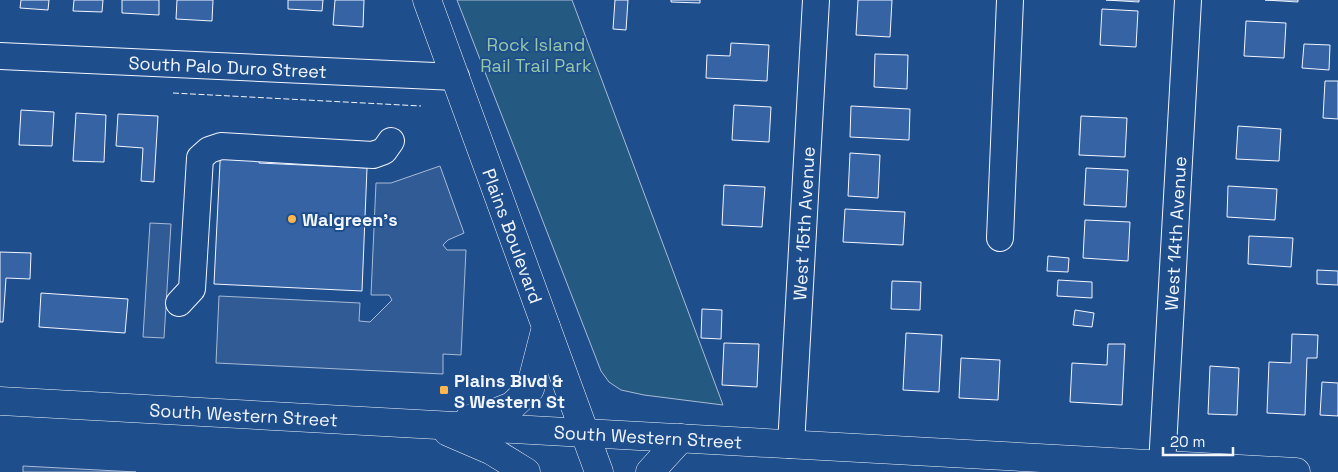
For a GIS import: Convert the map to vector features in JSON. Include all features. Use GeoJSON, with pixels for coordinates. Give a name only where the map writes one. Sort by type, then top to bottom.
{"type":"FeatureCollection","features":[{"type":"Feature","properties":{"kind":"main road","name":"Plains Boulevard"},"geometry":{"type":"LineString","coordinates":[[427,0],[599,472]]}},
{"type":"Feature","properties":{"kind":"main road"},"geometry":{"type":"LineString","coordinates":[[433,425],[484,417],[512,406],[530,389],[546,328]]}},
{"type":"Feature","properties":{"kind":"main road","name":"South Western Street"},"geometry":{"type":"LineString","coordinates":[[0,401],[1296,472]]}},
{"type":"Feature","properties":{"kind":"main road"},"geometry":{"type":"LineString","coordinates":[[433,425],[492,451],[526,472]]}},
{"type":"Feature","properties":{"kind":"main road"},"geometry":{"type":"LineString","coordinates":[[650,472],[681,438]]}},
{"type":"Feature","properties":{"kind":"street","name":"West 15th Avenue"},"geometry":{"type":"LineString","coordinates":[[791,445],[816,0]]}},
{"type":"Feature","properties":{"kind":"street"},"geometry":{"type":"LineString","coordinates":[[1000,238],[1010,0]]}},
{"type":"Feature","properties":{"kind":"street","name":"West 14th Avenue"},"geometry":{"type":"LineString","coordinates":[[1162,465],[1188,0]]}},
{"type":"Feature","properties":{"kind":"street","name":"South Palo Duro Street"},"geometry":{"type":"LineString","coordinates":[[0,56],[456,77]]}},
{"type":"Feature","properties":{"kind":"street"},"geometry":{"type":"LineString","coordinates":[[179,303],[192,289],[200,158],[209,150],[221,146],[373,155],[384,151],[391,141]]}},
{"type":"Feature","properties":{"kind":"green space","name":"Rock Island Rail Trail Park"},"geometry":{"type":"Polygon","coordinates":[[[457,0],[572,0],[723,405],[644,395],[621,390],[609,382],[601,371],[457,0]]]}},
{"type":"Feature","properties":{"kind":"shaded area"},"geometry":{"type":"Polygon","coordinates":[[[440,166],[464,233],[448,240],[443,245],[447,250],[466,250],[461,355],[443,354],[443,374],[216,363],[219,296],[360,303],[359,321],[370,322],[392,300],[389,295],[371,295],[376,183],[391,183],[440,166]]]}},
{"type":"Feature","properties":{"kind":"shaded area"},"geometry":{"type":"Polygon","coordinates":[[[150,223],[171,224],[164,338],[143,337],[150,223]]]}},
{"type":"Feature","properties":{"kind":"shaded area"},"geometry":{"type":"Polygon","coordinates":[[[23,466],[136,472],[23,472],[23,466]]]}},
{"type":"Feature","properties":{"kind":"building"},"geometry":{"type":"Polygon","coordinates":[[[21,0],[49,0],[48,10],[20,8],[21,0]]]}},
{"type":"Feature","properties":{"kind":"building"},"geometry":{"type":"Polygon","coordinates":[[[74,0],[103,0],[102,12],[73,11],[74,0]]]}},
{"type":"Feature","properties":{"kind":"building"},"geometry":{"type":"Polygon","coordinates":[[[122,0],[159,0],[159,15],[122,13],[122,0]]]}},
{"type":"Feature","properties":{"kind":"building"},"geometry":{"type":"Polygon","coordinates":[[[177,0],[213,0],[212,21],[176,19],[177,0]]]}},
{"type":"Feature","properties":{"kind":"building"},"geometry":{"type":"Polygon","coordinates":[[[288,0],[323,0],[322,11],[288,9],[288,0]]]}},
{"type":"Feature","properties":{"kind":"building"},"geometry":{"type":"Polygon","coordinates":[[[335,0],[364,0],[363,27],[333,25],[335,0]]]}},
{"type":"Feature","properties":{"kind":"building"},"geometry":{"type":"Polygon","coordinates":[[[615,0],[628,0],[626,30],[613,29],[615,0]]]}},
{"type":"Feature","properties":{"kind":"building"},"geometry":{"type":"Polygon","coordinates":[[[671,0],[700,0],[700,3],[671,2],[671,0]]]}},
{"type":"Feature","properties":{"kind":"building"},"geometry":{"type":"Polygon","coordinates":[[[858,0],[892,0],[890,37],[856,35],[858,0]]]}},
{"type":"Feature","properties":{"kind":"building"},"geometry":{"type":"Polygon","coordinates":[[[1106,0],[1139,0],[1139,2],[1106,0]]]}},
{"type":"Feature","properties":{"kind":"building"},"geometry":{"type":"Polygon","coordinates":[[[1265,0],[1298,0],[1298,2],[1265,0]]]}},
{"type":"Feature","properties":{"kind":"building"},"geometry":{"type":"Polygon","coordinates":[[[1102,9],[1138,11],[1136,47],[1100,45],[1102,9]]]}},
{"type":"Feature","properties":{"kind":"building"},"geometry":{"type":"Polygon","coordinates":[[[1246,21],[1286,23],[1284,58],[1244,56],[1246,21]]]}},
{"type":"Feature","properties":{"kind":"building"},"geometry":{"type":"Polygon","coordinates":[[[731,43],[769,45],[767,81],[706,78],[707,55],[730,56],[731,43]]]}},
{"type":"Feature","properties":{"kind":"building"},"geometry":{"type":"Polygon","coordinates":[[[1304,44],[1330,45],[1329,70],[1302,68],[1304,44]]]}},
{"type":"Feature","properties":{"kind":"building"},"geometry":{"type":"Polygon","coordinates":[[[875,54],[908,55],[907,89],[874,87],[875,54]]]}},
{"type":"Feature","properties":{"kind":"building"},"geometry":{"type":"Polygon","coordinates":[[[1325,81],[1338,81],[1338,119],[1323,118],[1325,81]]]}},
{"type":"Feature","properties":{"kind":"building"},"geometry":{"type":"Polygon","coordinates":[[[734,105],[771,107],[769,142],[732,140],[734,105]]]}},
{"type":"Feature","properties":{"kind":"building"},"geometry":{"type":"Polygon","coordinates":[[[851,106],[910,109],[909,140],[850,137],[851,106]]]}},
{"type":"Feature","properties":{"kind":"building"},"geometry":{"type":"Polygon","coordinates":[[[21,110],[54,112],[52,146],[19,145],[21,110]]]}},
{"type":"Feature","properties":{"kind":"building"},"geometry":{"type":"Polygon","coordinates":[[[76,113],[106,115],[104,162],[73,161],[76,113]]]}},
{"type":"Feature","properties":{"kind":"building"},"geometry":{"type":"Polygon","coordinates":[[[118,114],[158,116],[154,182],[141,181],[143,148],[116,146],[118,114]]]}},
{"type":"Feature","properties":{"kind":"building"},"geometry":{"type":"Polygon","coordinates":[[[1081,116],[1127,118],[1125,157],[1079,155],[1081,116]]]}},
{"type":"Feature","properties":{"kind":"building"},"geometry":{"type":"Polygon","coordinates":[[[1238,126],[1281,129],[1279,161],[1236,159],[1238,126]]]}},
{"type":"Feature","properties":{"kind":"building"},"geometry":{"type":"Polygon","coordinates":[[[221,142],[260,144],[259,163],[367,168],[362,291],[214,284],[221,142]]]}},
{"type":"Feature","properties":{"kind":"building"},"geometry":{"type":"Polygon","coordinates":[[[850,153],[880,155],[878,198],[848,196],[850,153]]]}},
{"type":"Feature","properties":{"kind":"building"},"geometry":{"type":"Polygon","coordinates":[[[1086,168],[1128,170],[1126,207],[1084,205],[1086,168]]]}},
{"type":"Feature","properties":{"kind":"building"},"geometry":{"type":"Polygon","coordinates":[[[724,185],[765,187],[762,227],[722,225],[724,185]]]}},
{"type":"Feature","properties":{"kind":"building"},"geometry":{"type":"Polygon","coordinates":[[[1228,186],[1277,189],[1275,220],[1227,217],[1228,186]]]}},
{"type":"Feature","properties":{"kind":"building"},"geometry":{"type":"Polygon","coordinates":[[[845,209],[905,212],[903,245],[843,242],[845,209]]]}},
{"type":"Feature","properties":{"kind":"building"},"geometry":{"type":"Polygon","coordinates":[[[1085,220],[1130,222],[1128,261],[1083,258],[1085,220]]]}},
{"type":"Feature","properties":{"kind":"building"},"geometry":{"type":"Polygon","coordinates":[[[1249,236],[1293,238],[1291,267],[1248,264],[1249,236]]]}},
{"type":"Feature","properties":{"kind":"building"},"geometry":{"type":"Polygon","coordinates":[[[0,252],[31,253],[30,279],[6,278],[3,322],[0,322],[0,252]]]}},
{"type":"Feature","properties":{"kind":"building"},"geometry":{"type":"Polygon","coordinates":[[[1048,256],[1069,258],[1068,272],[1047,271],[1048,256]]]}},
{"type":"Feature","properties":{"kind":"building"},"geometry":{"type":"Polygon","coordinates":[[[1317,270],[1338,271],[1338,285],[1317,284],[1317,270]]]}},
{"type":"Feature","properties":{"kind":"building"},"geometry":{"type":"Polygon","coordinates":[[[1058,280],[1092,282],[1092,298],[1057,296],[1058,280]]]}},
{"type":"Feature","properties":{"kind":"building"},"geometry":{"type":"Polygon","coordinates":[[[892,281],[921,282],[920,310],[891,309],[892,281]]]}},
{"type":"Feature","properties":{"kind":"building"},"geometry":{"type":"Polygon","coordinates":[[[41,293],[128,299],[125,333],[39,327],[41,293]]]}},
{"type":"Feature","properties":{"kind":"building"},"geometry":{"type":"Polygon","coordinates":[[[702,309],[722,310],[721,339],[701,338],[702,309]]]}},
{"type":"Feature","properties":{"kind":"building"},"geometry":{"type":"Polygon","coordinates":[[[1075,310],[1094,313],[1092,327],[1073,325],[1075,310]]]}},
{"type":"Feature","properties":{"kind":"building"},"geometry":{"type":"Polygon","coordinates":[[[906,333],[942,335],[939,392],[903,390],[906,333]]]}},
{"type":"Feature","properties":{"kind":"building"},"geometry":{"type":"Polygon","coordinates":[[[1292,334],[1318,335],[1317,358],[1307,358],[1305,415],[1267,413],[1269,362],[1291,363],[1292,334]]]}},
{"type":"Feature","properties":{"kind":"building"},"geometry":{"type":"Polygon","coordinates":[[[724,343],[759,344],[757,387],[722,385],[724,343]]]}},
{"type":"Feature","properties":{"kind":"building"},"geometry":{"type":"Polygon","coordinates":[[[1108,344],[1125,344],[1122,405],[1070,402],[1072,363],[1107,365],[1108,344]]]}},
{"type":"Feature","properties":{"kind":"building"},"geometry":{"type":"Polygon","coordinates":[[[961,358],[1000,360],[998,400],[959,398],[961,358]]]}},
{"type":"Feature","properties":{"kind":"building"},"geometry":{"type":"Polygon","coordinates":[[[1210,366],[1239,368],[1237,415],[1208,414],[1210,366]]]}},
{"type":"Feature","properties":{"kind":"building"},"geometry":{"type":"Polygon","coordinates":[[[1322,382],[1338,383],[1338,416],[1320,415],[1322,382]]]}},
{"type":"Feature","properties":{"kind":"fence"},"geometry":{"type":"LineString","coordinates":[[173,93],[421,106]]}},
{"type":"Feature","properties":{"kind":"place","name":"Walgreen's"},"geometry":{"type":"Point","coordinates":[292,219]}},
{"type":"Feature","properties":{"kind":"place","name":"Plains Blvd & S Western St"},"geometry":{"type":"Point","coordinates":[444,390]}}]}
